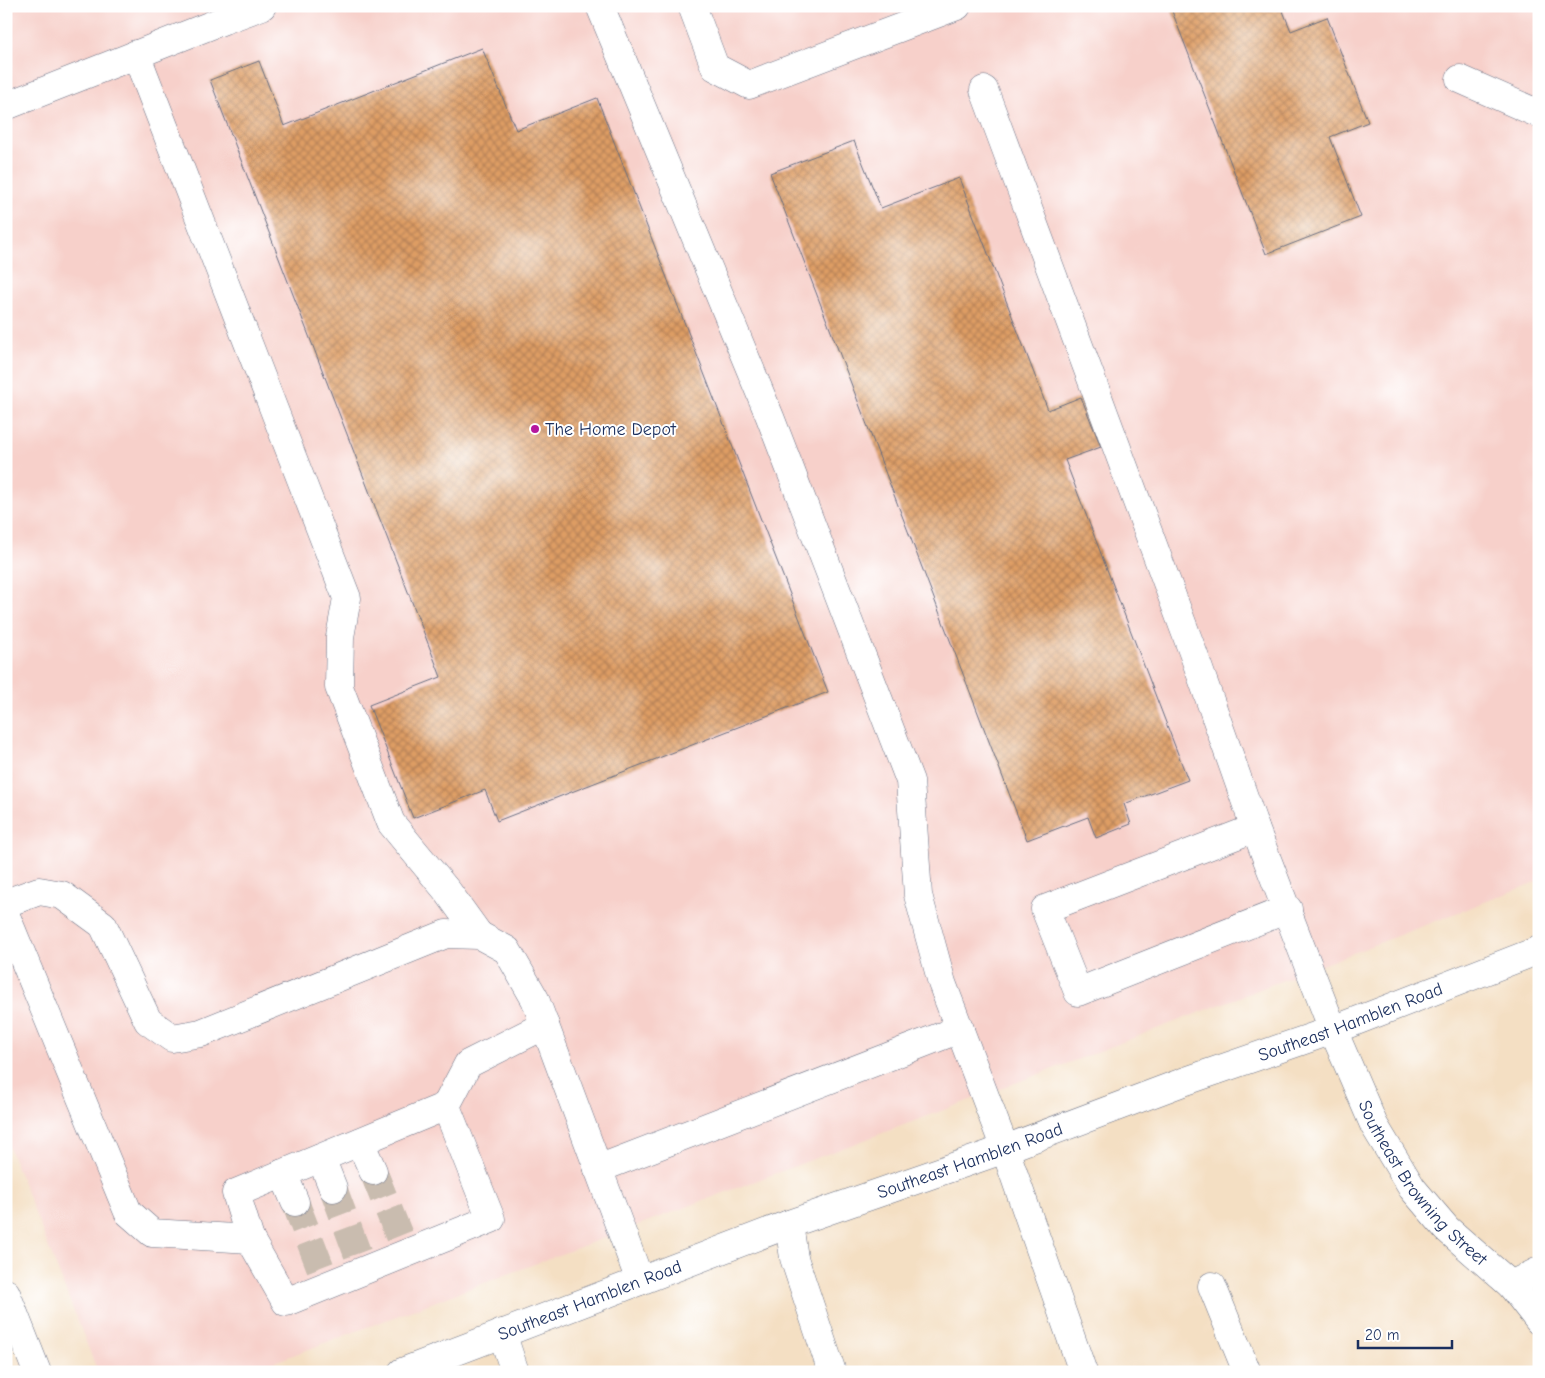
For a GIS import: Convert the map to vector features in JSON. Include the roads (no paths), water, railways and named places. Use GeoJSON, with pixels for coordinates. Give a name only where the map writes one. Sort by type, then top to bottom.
{"type":"FeatureCollection","features":[{"type":"Feature","properties":{"kind":"main road"},"geometry":{"type":"LineString","coordinates":[[6,106],[262,6]]}},
{"type":"Feature","properties":{"kind":"main road"},"geometry":{"type":"LineString","coordinates":[[600,6],[770,418],[910,781],[918,895],[942,983],[1005,1149],[1082,1372]]}},
{"type":"Feature","properties":{"kind":"main road"},"geometry":{"type":"LineString","coordinates":[[692,6],[715,67],[749,85],[957,6]]}},
{"type":"Feature","properties":{"kind":"main road"},"geometry":{"type":"LineString","coordinates":[[136,54],[347,598],[340,637],[339,687],[391,823],[448,892],[479,935],[507,950],[535,999],[640,1281]]}},
{"type":"Feature","properties":{"kind":"main road"},"geometry":{"type":"LineString","coordinates":[[1460,78],[1539,114]]}},
{"type":"Feature","properties":{"kind":"main road","name":"Southeast Browning Street"},"geometry":{"type":"LineString","coordinates":[[984,90],[1191,649],[1255,828],[1288,909],[1332,1030],[1374,1125],[1412,1188],[1447,1229],[1511,1285],[1539,1321]]}},
{"type":"Feature","properties":{"kind":"main road"},"geometry":{"type":"LineString","coordinates":[[1255,828],[1045,909],[1078,992],[1288,909]]}},
{"type":"Feature","properties":{"kind":"main road"},"geometry":{"type":"LineString","coordinates":[[6,903],[39,891],[62,895],[103,925],[148,1021],[172,1038],[201,1033],[446,934],[479,935]]}},
{"type":"Feature","properties":{"kind":"main road"},"geometry":{"type":"LineString","coordinates":[[6,916],[128,1212],[152,1233],[250,1239]]}},
{"type":"Feature","properties":{"kind":"main road","name":"Southeast Hamblen Road"},"geometry":{"type":"LineString","coordinates":[[402,1372],[789,1224],[1005,1149],[1183,1082],[1332,1030],[1539,950]]}},
{"type":"Feature","properties":{"kind":"main road"},"geometry":{"type":"LineString","coordinates":[[446,1106],[491,1219],[403,1246],[324,1277],[286,1302],[250,1239],[236,1193],[446,1106],[468,1064],[545,1026]]}},
{"type":"Feature","properties":{"kind":"main road"},"geometry":{"type":"LineString","coordinates":[[598,1170],[960,1029]]}},
{"type":"Feature","properties":{"kind":"main road"},"geometry":{"type":"LineString","coordinates":[[360,1142],[373,1171]]}},
{"type":"Feature","properties":{"kind":"main road"},"geometry":{"type":"LineString","coordinates":[[321,1158],[333,1188]]}},
{"type":"Feature","properties":{"kind":"main road"},"geometry":{"type":"LineString","coordinates":[[283,1173],[295,1202]]}},
{"type":"Feature","properties":{"kind":"main road"},"geometry":{"type":"LineString","coordinates":[[789,1224],[794,1258],[824,1369]]}},
{"type":"Feature","properties":{"kind":"main road"},"geometry":{"type":"LineString","coordinates":[[1511,1285],[1539,1271]]}},
{"type":"Feature","properties":{"kind":"main road"},"geometry":{"type":"LineString","coordinates":[[1212,1286],[1247,1372]]}},
{"type":"Feature","properties":{"kind":"main road"},"geometry":{"type":"LineString","coordinates":[[6,1293],[37,1372]]}},
{"type":"Feature","properties":{"kind":"main road"},"geometry":{"type":"LineString","coordinates":[[502,1334],[515,1372]]}},
{"type":"Feature","properties":{"kind":"tunnel"},"geometry":{"type":"LineString","coordinates":[[373,1171],[400,1238]]}},
{"type":"Feature","properties":{"kind":"tunnel"},"geometry":{"type":"LineString","coordinates":[[333,1188],[358,1255]]}},
{"type":"Feature","properties":{"kind":"tunnel"},"geometry":{"type":"LineString","coordinates":[[295,1202],[321,1269]]}},
{"type":"Feature","properties":{"kind":"place","name":"The Home Depot"},"geometry":{"type":"Point","coordinates":[535,429]}}]}
